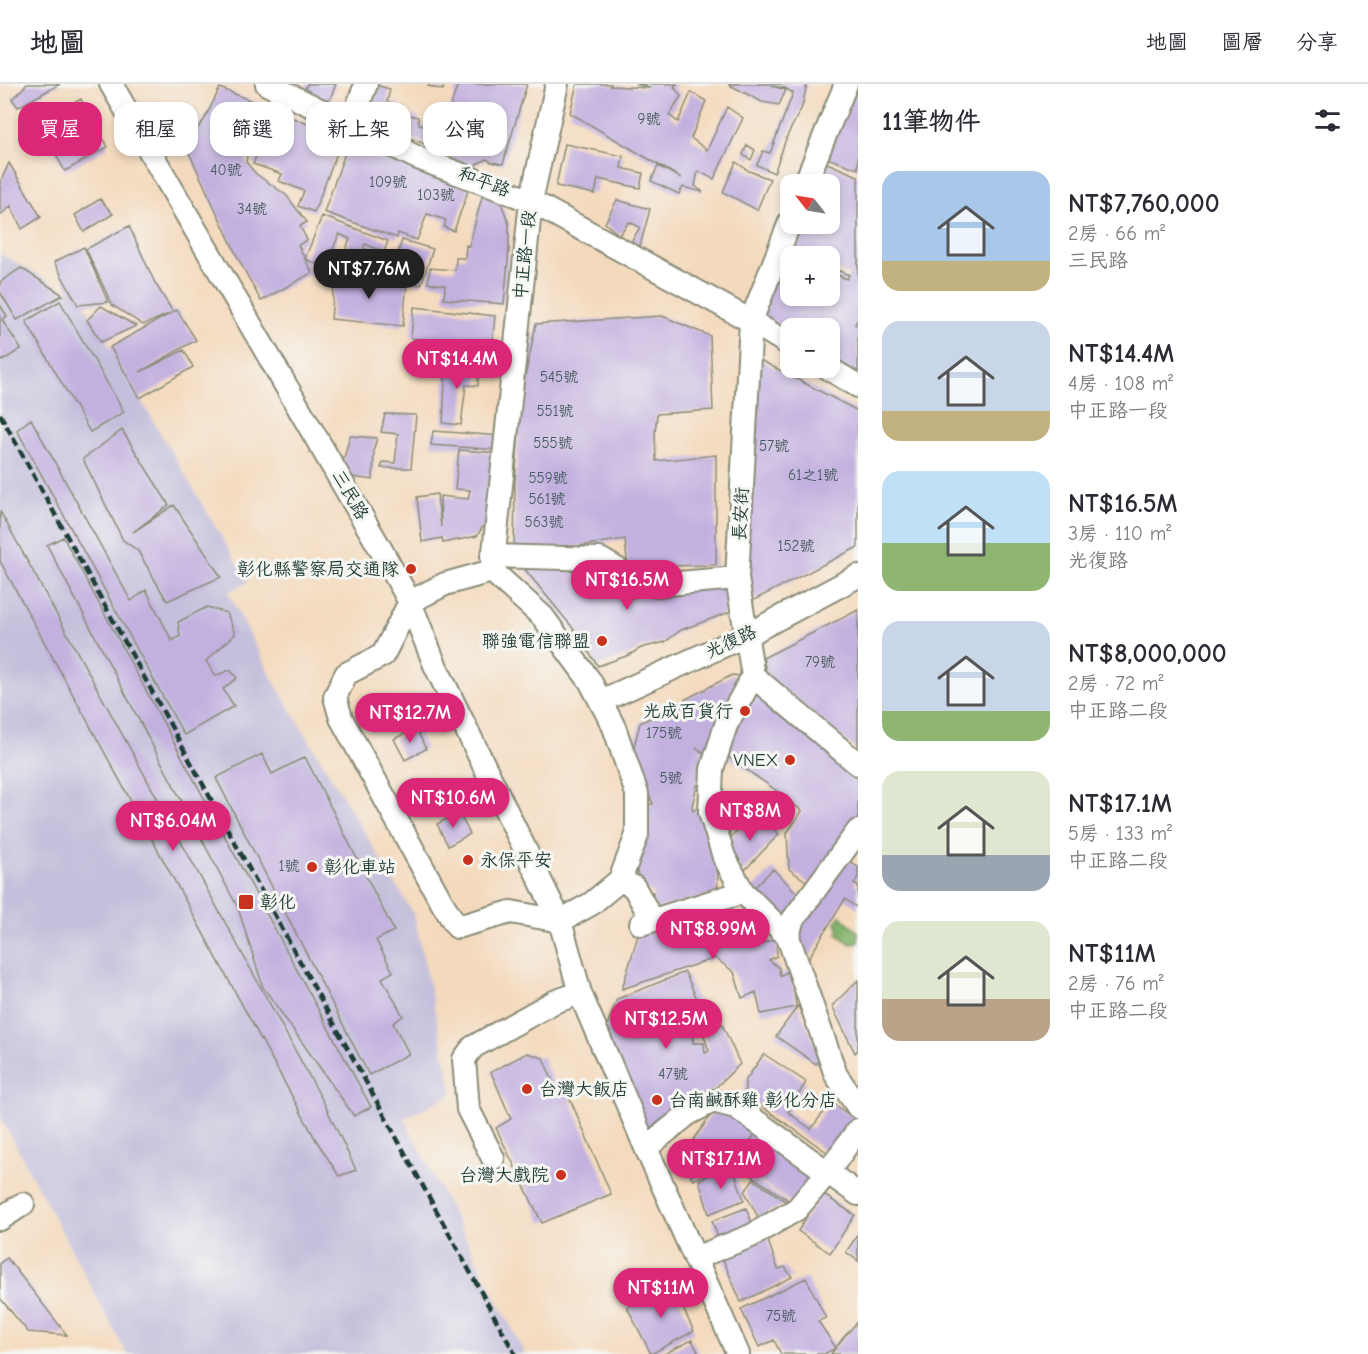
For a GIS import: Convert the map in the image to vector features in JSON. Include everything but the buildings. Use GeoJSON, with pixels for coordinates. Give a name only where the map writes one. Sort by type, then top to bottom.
{"type":"FeatureCollection","features":[{"type":"Feature","properties":{"kind":"street","name":"三民路"},"geometry":{"type":"LineString","coordinates":[[111,84],[410,602],[435,665],[560,921],[580,993],[738,1354]]}},
{"type":"Feature","properties":{"kind":"street","name":"和平路"},"geometry":{"type":"LineString","coordinates":[[267,84],[306,103]]}},
{"type":"Feature","properties":{"kind":"street"},"geometry":{"type":"LineString","coordinates":[[359,102],[366,84]]}},
{"type":"Feature","properties":{"kind":"street","name":"中正路一段"},"geometry":{"type":"LineString","coordinates":[[492,563],[531,201],[556,84]]}},
{"type":"Feature","properties":{"kind":"street"},"geometry":{"type":"LineString","coordinates":[[810,174],[846,84]]}},
{"type":"Feature","properties":{"kind":"street","name":"和平路"},"geometry":{"type":"LineString","coordinates":[[411,154],[531,201],[780,339]]}},
{"type":"Feature","properties":{"kind":"street","name":"長安街"},"geometry":{"type":"LineString","coordinates":[[753,676],[737,578],[751,321],[785,234]]}},
{"type":"Feature","properties":{"kind":"street"},"geometry":{"type":"LineString","coordinates":[[840,375],[858,386]]}},
{"type":"Feature","properties":{"kind":"street"},"geometry":{"type":"LineString","coordinates":[[492,563],[543,617],[590,681],[601,701],[614,727],[637,794],[637,835],[620,880],[591,904],[560,921],[511,912],[458,927],[441,901],[341,718],[335,697],[346,674],[383,656],[410,602],[492,563],[600,559],[637,581],[656,585],[737,578]]}},
{"type":"Feature","properties":{"kind":"street","name":"光復路"},"geometry":{"type":"LineString","coordinates":[[601,701],[747,635],[858,576]]}},
{"type":"Feature","properties":{"kind":"street"},"geometry":{"type":"LineString","coordinates":[[858,764],[753,676],[726,725],[712,769],[710,812],[724,857],[743,892],[788,937],[836,1075],[858,1107]]}},
{"type":"Feature","properties":{"kind":"street"},"geometry":{"type":"LineString","coordinates":[[788,937],[792,921],[858,831]]}},
{"type":"Feature","properties":{"kind":"street"},"geometry":{"type":"LineString","coordinates":[[620,880],[634,886],[647,922],[743,892]]}},
{"type":"Feature","properties":{"kind":"street"},"geometry":{"type":"LineString","coordinates":[[493,1158],[468,1109],[464,1059],[473,1047],[554,1002],[580,993]]}},
{"type":"Feature","properties":{"kind":"street"},"geometry":{"type":"LineString","coordinates":[[646,1148],[688,1114],[713,1101],[736,1107],[858,1194]]}},
{"type":"Feature","properties":{"kind":"street"},"geometry":{"type":"LineString","coordinates":[[695,1258],[751,1236],[797,1209],[858,1130]]}},
{"type":"Feature","properties":{"kind":"street"},"geometry":{"type":"LineString","coordinates":[[0,1219],[23,1204]]}},
{"type":"Feature","properties":{"kind":"shaded area","name":"彰化車站"},"geometry":{"type":"Polygon","coordinates":[[[0,254],[81,298],[248,582],[228,592],[273,680],[414,915],[453,1094],[404,1118],[525,1354],[127,1354],[0,1116],[0,254]]]}},
{"type":"Feature","properties":{"kind":"green space"},"geometry":{"type":"Polygon","coordinates":[[[840,915],[858,932],[858,943],[851,944],[837,934],[839,931],[836,922],[840,915]]]}},
{"type":"Feature","properties":{"kind":"railway"},"geometry":{"type":"LineString","coordinates":[[0,414],[515,1354]]}},
{"type":"Feature","properties":{"kind":"place","name":"彰化縣警察局交通隊"},"geometry":{"type":"Point","coordinates":[411,569]}},
{"type":"Feature","properties":{"kind":"place","name":"聯強電信聯盟"},"geometry":{"type":"Point","coordinates":[602,641]}},
{"type":"Feature","properties":{"kind":"place","name":"光成百貨行"},"geometry":{"type":"Point","coordinates":[745,711]}},
{"type":"Feature","properties":{"kind":"place","name":"VNEX"},"geometry":{"type":"Point","coordinates":[790,760]}},
{"type":"Feature","properties":{"kind":"place","name":"永保平安"},"geometry":{"type":"Point","coordinates":[468,860]}},
{"type":"Feature","properties":{"kind":"place","name":"彰化車站"},"geometry":{"type":"Point","coordinates":[312,867]}},
{"type":"Feature","properties":{"kind":"place","name":"彰化"},"geometry":{"type":"Point","coordinates":[246,902]}},
{"type":"Feature","properties":{"kind":"place","name":"台灣大飯店"},"geometry":{"type":"Point","coordinates":[527,1089]}},
{"type":"Feature","properties":{"kind":"place","name":"台南鹹酥雞 彰化分店"},"geometry":{"type":"Point","coordinates":[657,1100]}},
{"type":"Feature","properties":{"kind":"place","name":"台灣大戲院"},"geometry":{"type":"Point","coordinates":[561,1175]}}]}
